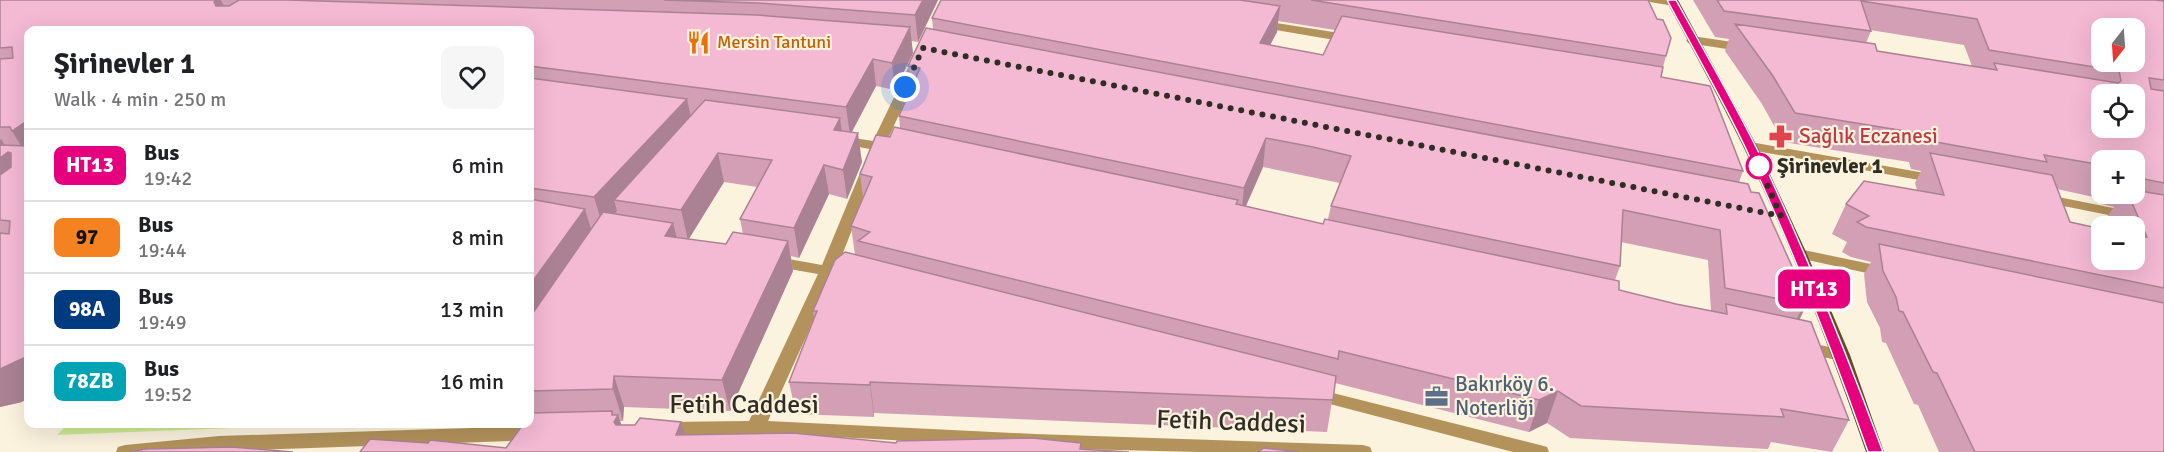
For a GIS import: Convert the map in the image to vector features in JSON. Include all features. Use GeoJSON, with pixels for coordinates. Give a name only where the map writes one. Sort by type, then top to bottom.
{"type":"FeatureCollection","features":[{"type":"Feature","properties":{"kind":"highway"},"geometry":{"type":"LineString","coordinates":[[2141,0],[2164,3]]}},
{"type":"Feature","properties":{"kind":"highway"},"geometry":{"type":"LineString","coordinates":[[2155,0],[2164,3]]}},
{"type":"Feature","properties":{"kind":"main road"},"geometry":{"type":"LineString","coordinates":[[1673,2],[1719,99],[1750,146],[1775,214],[1799,254],[1841,355],[1875,452]]}},
{"type":"Feature","properties":{"kind":"street"},"geometry":{"type":"LineString","coordinates":[[1654,0],[1673,2]]}},
{"type":"Feature","properties":{"kind":"street"},"geometry":{"type":"LineString","coordinates":[[1243,21],[1360,40]]}},
{"type":"Feature","properties":{"kind":"street"},"geometry":{"type":"LineString","coordinates":[[1692,40],[1759,50]]}},
{"type":"Feature","properties":{"kind":"street"},"geometry":{"type":"LineString","coordinates":[[756,426],[828,270],[917,47]]}},
{"type":"Feature","properties":{"kind":"street"},"geometry":{"type":"LineString","coordinates":[[822,137],[902,150]]}},
{"type":"Feature","properties":{"kind":"street"},"geometry":{"type":"LineString","coordinates":[[1750,146],[1946,180]]}},
{"type":"Feature","properties":{"kind":"street"},"geometry":{"type":"LineString","coordinates":[[2026,195],[2164,222]]}},
{"type":"Feature","properties":{"kind":"street"},"geometry":{"type":"LineString","coordinates":[[1799,254],[1902,275]]}},
{"type":"Feature","properties":{"kind":"street"},"geometry":{"type":"LineString","coordinates":[[758,259],[828,270],[862,279]]}},
{"type":"Feature","properties":{"kind":"street"},"geometry":{"type":"LineString","coordinates":[[1783,342],[1841,355]]}},
{"type":"Feature","properties":{"kind":"street"},"geometry":{"type":"LineString","coordinates":[[1299,390],[1540,452]]}},
{"type":"Feature","properties":{"kind":"street","name":"Fetih Caddesi"},"geometry":{"type":"LineString","coordinates":[[647,430],[756,426],[1032,446],[1363,452]]}},
{"type":"Feature","properties":{"kind":"street"},"geometry":{"type":"LineString","coordinates":[[773,444],[783,427]]}},
{"type":"Feature","properties":{"kind":"street"},"geometry":{"type":"LineString","coordinates":[[125,452],[219,443],[347,445],[474,429],[553,432]]}},
{"type":"Feature","properties":{"kind":"green space"},"geometry":{"type":"Polygon","coordinates":[[[64,428],[232,428],[57,435],[64,428]]]}},
{"type":"Feature","properties":{"kind":"building"},"geometry":{"type":"Polygon","coordinates":[[[0,0],[217,0],[214,2],[216,6],[229,6],[239,0],[288,0],[757,15],[910,27],[892,63],[873,59],[846,107],[534,67],[534,26],[24,26],[24,123],[12,131],[10,127],[0,127],[0,59],[13,58],[12,47],[0,48],[0,0]]]}},
{"type":"Feature","properties":{"kind":"building"},"geometry":{"type":"Polygon","coordinates":[[[664,0],[923,0],[915,15],[758,3],[664,0]]]}},
{"type":"Feature","properties":{"kind":"building"},"geometry":{"type":"Polygon","coordinates":[[[941,0],[1240,0],[1280,6],[1260,43],[1323,55],[1342,16],[1663,67],[1661,77],[1710,86],[1743,171],[932,18],[941,0]]]}},
{"type":"Feature","properties":{"kind":"building"},"geometry":{"type":"Polygon","coordinates":[[[1311,0],[1648,0],[1657,19],[1663,20],[1671,38],[1666,56],[1311,0]]]}},
{"type":"Feature","properties":{"kind":"building"},"geometry":{"type":"Polygon","coordinates":[[[1717,0],[2164,1],[2164,80],[2149,78],[2151,89],[2164,91],[2164,183],[2145,179],[2145,150],[2091,150],[2091,163],[2044,155],[2047,162],[1925,140],[1923,134],[1795,113],[1773,76],[1735,24],[1875,44],[1877,51],[1997,70],[1994,63],[2118,83],[2121,81],[2119,72],[2145,72],[2145,18],[2091,18],[2091,66],[1989,50],[1977,19],[1861,1],[1871,31],[1724,11],[1717,0]]]}},
{"type":"Feature","properties":{"kind":"building"},"geometry":{"type":"Polygon","coordinates":[[[926,28],[1748,184],[1751,192],[1759,193],[1808,302],[1804,304],[1725,288],[1720,230],[1623,210],[1620,266],[1331,206],[1351,156],[1313,147],[1266,138],[1244,188],[899,116],[920,68],[908,66],[926,28]]]}},
{"type":"Feature","properties":{"kind":"building"},"geometry":{"type":"Polygon","coordinates":[[[534,79],[687,99],[594,197],[534,189],[534,79]]]}},
{"type":"Feature","properties":{"kind":"building"},"geometry":{"type":"Polygon","coordinates":[[[705,100],[840,118],[834,130],[858,133],[843,170],[824,165],[794,228],[740,219],[772,160],[718,153],[681,210],[614,200],[705,100]]]}},
{"type":"Feature","properties":{"kind":"building"},"geometry":{"type":"Polygon","coordinates":[[[894,127],[1238,200],[1236,204],[1323,224],[1325,219],[1619,281],[1619,290],[1676,304],[1727,314],[1726,304],[1811,322],[1849,420],[1781,409],[1784,417],[1581,406],[1558,391],[1539,400],[1339,351],[1338,359],[858,241],[870,232],[851,226],[872,177],[860,174],[876,135],[890,137],[894,127]]]}},
{"type":"Feature","properties":{"kind":"building"},"geometry":{"type":"Polygon","coordinates":[[[0,145],[24,146],[24,358],[0,369],[0,233],[9,234],[10,221],[0,220],[0,175],[11,167],[11,153],[8,152],[0,158],[0,145]]]}},
{"type":"Feature","properties":{"kind":"building"},"geometry":{"type":"Polygon","coordinates":[[[1930,153],[2052,175],[2070,222],[2091,227],[2091,270],[2145,270],[2145,237],[2147,237],[2145,216],[2138,216],[2132,204],[2145,204],[2145,192],[2164,195],[2164,288],[1866,227],[1857,222],[1869,216],[1846,204],[1864,181],[1944,195],[1930,153]]]}},
{"type":"Feature","properties":{"kind":"building"},"geometry":{"type":"Polygon","coordinates":[[[534,200],[585,209],[534,279],[534,200]]]}},
{"type":"Feature","properties":{"kind":"building"},"geometry":{"type":"Polygon","coordinates":[[[603,212],[673,223],[665,236],[726,244],[733,232],[788,241],[722,380],[614,376],[613,389],[534,391],[534,311],[603,212]]]}},
{"type":"Feature","properties":{"kind":"building"},"geometry":{"type":"Polygon","coordinates":[[[1879,244],[2164,303],[2164,452],[1975,452],[1937,373],[1933,372],[1903,312],[1899,311],[1896,297],[1883,271],[1879,244]]]}},
{"type":"Feature","properties":{"kind":"building"},"geometry":{"type":"Polygon","coordinates":[[[845,252],[1336,376],[1333,400],[870,382],[870,385],[789,382],[817,311],[813,311],[835,260],[845,252]]]}},
{"type":"Feature","properties":{"kind":"building"},"geometry":{"type":"Polygon","coordinates":[[[612,411],[612,415],[618,415],[614,422],[616,425],[635,425],[640,418],[681,422],[676,435],[793,433],[896,443],[897,441],[1032,438],[1081,443],[1080,449],[1129,452],[360,452],[370,439],[428,443],[430,440],[506,448],[520,428],[534,428],[534,413],[612,411]]]}},
{"type":"Feature","properties":{"kind":"building"},"geometry":{"type":"Polygon","coordinates":[[[232,447],[293,452],[129,452],[146,449],[232,447]]]}},
{"type":"Feature","properties":{"kind":"building"},"geometry":{"type":"Polygon","coordinates":[[[1264,448],[1300,452],[1258,452],[1264,448]]]}},
{"type":"Feature","properties":{"kind":"bus line","name":"HT13"},"geometry":{"type":"LineString","coordinates":[[1672,0],[1750,146],[1799,254],[1841,355],[1875,452]]}},
{"type":"Feature","properties":{"kind":"place","name":"Mersin Tantuni"},"geometry":{"type":"Point","coordinates":[699,42]}},
{"type":"Feature","properties":{"kind":"place","name":"Sağlık Eczanesi"},"geometry":{"type":"Point","coordinates":[1781,136]}},
{"type":"Feature","properties":{"kind":"place","name":"Şirinevler 1"},"geometry":{"type":"Point","coordinates":[1759,166]}},
{"type":"Feature","properties":{"kind":"place","name":"Bakırköy 6. Noterliği"},"geometry":{"type":"Point","coordinates":[1437,396]}},
{"type":"Feature","properties":{"kind":"route"},"geometry":{"type":"LineString","coordinates":[[905,87],[923,48],[1781,216],[1758,164],[1759,166]]}}]}
